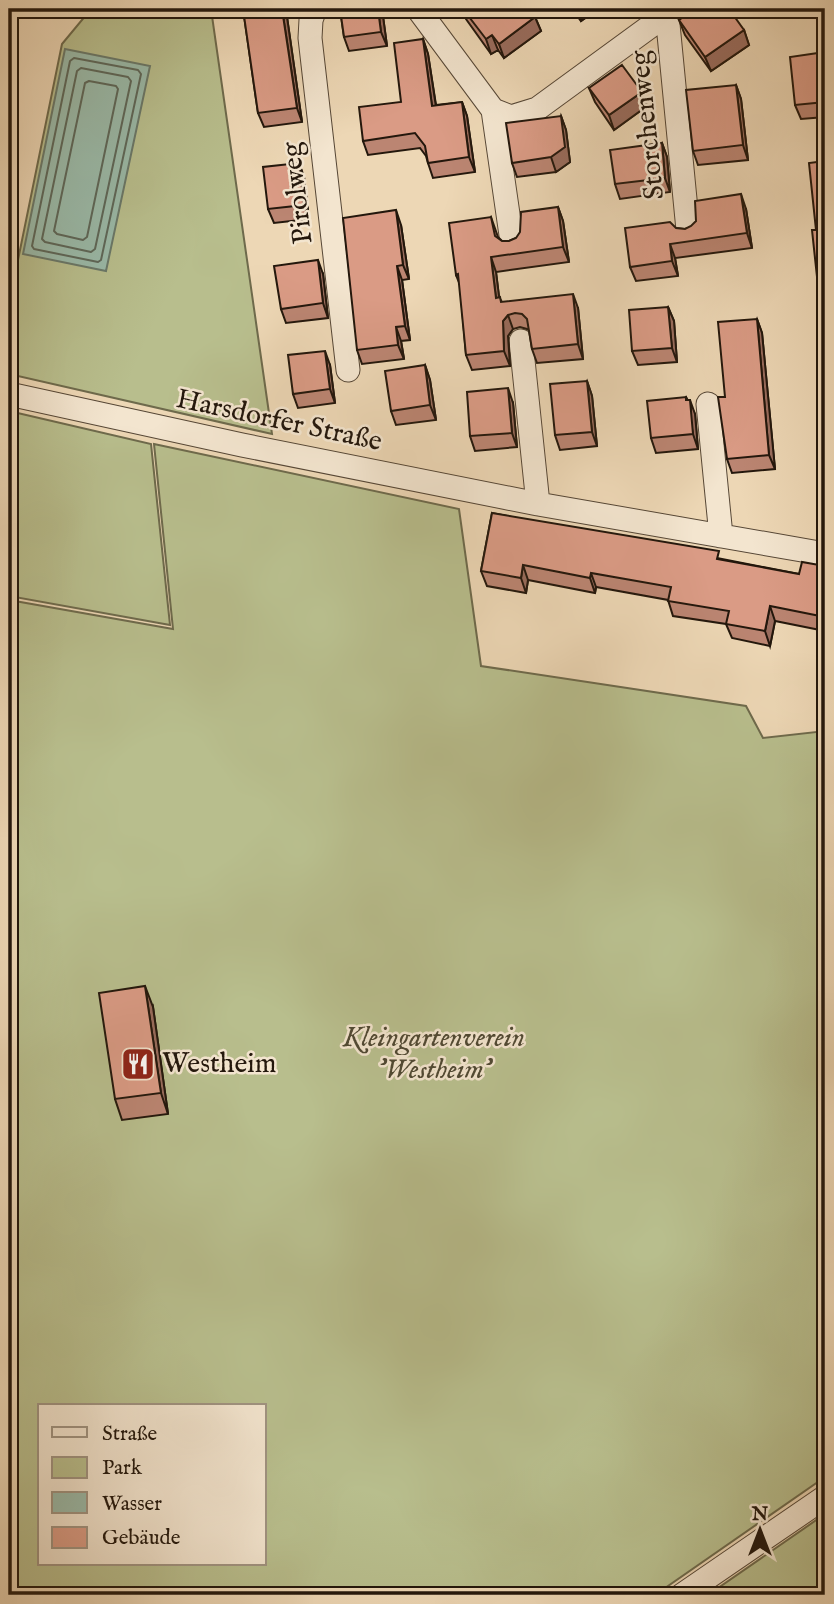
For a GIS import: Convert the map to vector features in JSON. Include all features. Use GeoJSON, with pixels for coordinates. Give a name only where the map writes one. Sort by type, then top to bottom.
{"type":"FeatureCollection","features":[{"type":"Feature","properties":{"kind":"street","name":"Pirolweg"},"geometry":{"type":"LineString","coordinates":[[315,9],[310,37],[348,370]]}},
{"type":"Feature","properties":{"kind":"street"},"geometry":{"type":"LineString","coordinates":[[418,9],[493,110],[512,242]]}},
{"type":"Feature","properties":{"kind":"street","name":"Storchenweg"},"geometry":{"type":"LineString","coordinates":[[493,110],[512,117],[537,109],[670,11]]}},
{"type":"Feature","properties":{"kind":"street","name":"Storchenweg"},"geometry":{"type":"LineString","coordinates":[[670,11],[688,230]]}},
{"type":"Feature","properties":{"kind":"street"},"geometry":{"type":"LineString","coordinates":[[521,341],[538,504]]}},
{"type":"Feature","properties":{"kind":"street","name":"Harsdorfer Straße"},"geometry":{"type":"LineString","coordinates":[[9,394],[242,445],[538,504],[825,554]]}},
{"type":"Feature","properties":{"kind":"street"},"geometry":{"type":"LineString","coordinates":[[708,404],[721,536]]}},
{"type":"Feature","properties":{"kind":"street"},"geometry":{"type":"LineString","coordinates":[[682,1595],[825,1497]]}},
{"type":"Feature","properties":{"kind":"green space"},"geometry":{"type":"Polygon","coordinates":[[[91,9],[211,9],[272,434],[9,374],[9,304],[62,44],[91,9]]]}},
{"type":"Feature","properties":{"kind":"green space"},"geometry":{"type":"Polygon","coordinates":[[[9,411],[151,444],[170,625],[9,596],[9,411]]]}},
{"type":"Feature","properties":{"kind":"green space","name":"Kleingartenverein 'Westheim'"},"geometry":{"type":"Polygon","coordinates":[[[154,444],[459,509],[481,666],[746,706],[763,738],[825,731],[825,1477],[655,1595],[9,1595],[9,600],[173,629],[154,444]]]}},
{"type":"Feature","properties":{"kind":"green space"},"geometry":{"type":"Polygon","coordinates":[[[825,1514],[825,1595],[708,1595],[825,1514]]]}},
{"type":"Feature","properties":{"kind":"water"},"geometry":{"type":"Polygon","coordinates":[[[65,49],[150,66],[106,271],[23,254],[65,49]]]}},
{"type":"Feature","properties":{"kind":"building"},"geometry":{"type":"Polygon","coordinates":[[[243,9],[282,9],[297,108],[258,113],[243,9]]]}},
{"type":"Feature","properties":{"kind":"building"},"geometry":{"type":"Polygon","coordinates":[[[340,9],[378,9],[381,32],[344,37],[340,9]]]}},
{"type":"Feature","properties":{"kind":"building"},"geometry":{"type":"Polygon","coordinates":[[[463,9],[529,9],[535,17],[499,44],[492,35],[486,39],[463,9]]]}},
{"type":"Feature","properties":{"kind":"building"},"geometry":{"type":"Polygon","coordinates":[[[695,9],[729,9],[744,30],[705,57],[679,20],[695,9]]]}},
{"type":"Feature","properties":{"kind":"building"},"geometry":{"type":"Polygon","coordinates":[[[423,39],[432,106],[462,102],[469,157],[428,163],[425,146],[415,133],[363,141],[359,107],[401,102],[394,43],[423,39]]]}},
{"type":"Feature","properties":{"kind":"building"},"geometry":{"type":"Polygon","coordinates":[[[825,52],[825,102],[795,105],[790,57],[825,52]]]}},
{"type":"Feature","properties":{"kind":"building"},"geometry":{"type":"Polygon","coordinates":[[[622,65],[642,92],[609,115],[589,88],[622,65]]]}},
{"type":"Feature","properties":{"kind":"building"},"geometry":{"type":"Polygon","coordinates":[[[736,85],[743,145],[693,151],[686,90],[736,85]]]}},
{"type":"Feature","properties":{"kind":"building"},"geometry":{"type":"Polygon","coordinates":[[[561,116],[565,147],[551,157],[512,163],[506,123],[561,116]]]}},
{"type":"Feature","properties":{"kind":"building"},"geometry":{"type":"Polygon","coordinates":[[[662,143],[665,178],[615,184],[610,150],[662,143]]]}},
{"type":"Feature","properties":{"kind":"building"},"geometry":{"type":"Polygon","coordinates":[[[825,161],[825,392],[812,230],[816,230],[809,163],[825,161]]]}},
{"type":"Feature","properties":{"kind":"building"},"geometry":{"type":"Polygon","coordinates":[[[299,163],[304,205],[268,209],[263,167],[299,163]]]}},
{"type":"Feature","properties":{"kind":"building"},"geometry":{"type":"Polygon","coordinates":[[[741,194],[747,233],[670,244],[672,261],[630,267],[625,228],[670,222],[676,228],[685,229],[696,221],[695,201],[741,194]]]}},
{"type":"Feature","properties":{"kind":"building"},"geometry":{"type":"Polygon","coordinates":[[[558,207],[563,247],[491,257],[496,298],[500,297],[501,302],[573,294],[578,344],[532,349],[527,319],[522,314],[515,313],[508,315],[503,321],[504,351],[466,355],[458,274],[456,275],[449,223],[491,217],[495,236],[502,241],[509,241],[516,238],[520,232],[521,212],[558,207]]]}},
{"type":"Feature","properties":{"kind":"building"},"geometry":{"type":"Polygon","coordinates":[[[396,210],[403,265],[397,266],[405,326],[396,327],[398,345],[357,350],[343,218],[396,210]]]}},
{"type":"Feature","properties":{"kind":"building"},"geometry":{"type":"Polygon","coordinates":[[[318,260],[323,303],[281,309],[274,266],[318,260]]]}},
{"type":"Feature","properties":{"kind":"building"},"geometry":{"type":"Polygon","coordinates":[[[668,307],[672,348],[632,351],[629,310],[668,307]]]}},
{"type":"Feature","properties":{"kind":"building"},"geometry":{"type":"Polygon","coordinates":[[[757,319],[769,455],[727,459],[718,397],[725,397],[718,322],[757,319]]]}},
{"type":"Feature","properties":{"kind":"building"},"geometry":{"type":"Polygon","coordinates":[[[325,351],[330,389],[293,394],[288,355],[325,351]]]}},
{"type":"Feature","properties":{"kind":"building"},"geometry":{"type":"Polygon","coordinates":[[[425,365],[430,405],[391,411],[385,371],[425,365]]]}},
{"type":"Feature","properties":{"kind":"building"},"geometry":{"type":"Polygon","coordinates":[[[587,381],[592,432],[555,435],[550,384],[587,381]]]}},
{"type":"Feature","properties":{"kind":"building"},"geometry":{"type":"Polygon","coordinates":[[[508,388],[512,433],[470,436],[467,392],[508,388]]]}},
{"type":"Feature","properties":{"kind":"building"},"geometry":{"type":"Polygon","coordinates":[[[686,397],[686,400],[690,400],[693,434],[651,438],[647,401],[686,397]]]}},
{"type":"Feature","properties":{"kind":"building"},"geometry":{"type":"Polygon","coordinates":[[[492,513],[719,551],[717,559],[799,574],[802,562],[825,566],[825,617],[770,606],[765,631],[726,624],[729,611],[668,601],[671,587],[591,573],[590,578],[523,565],[521,578],[481,571],[492,513]]]}},
{"type":"Feature","properties":{"kind":"building","name":"Westheim"},"geometry":{"type":"Polygon","coordinates":[[[145,986],[161,1093],[115,1099],[99,993],[145,986]]]}},
{"type":"Feature","properties":{"kind":"place","name":"Westheim"},"geometry":{"type":"Point","coordinates":[138,1064]}}]}
